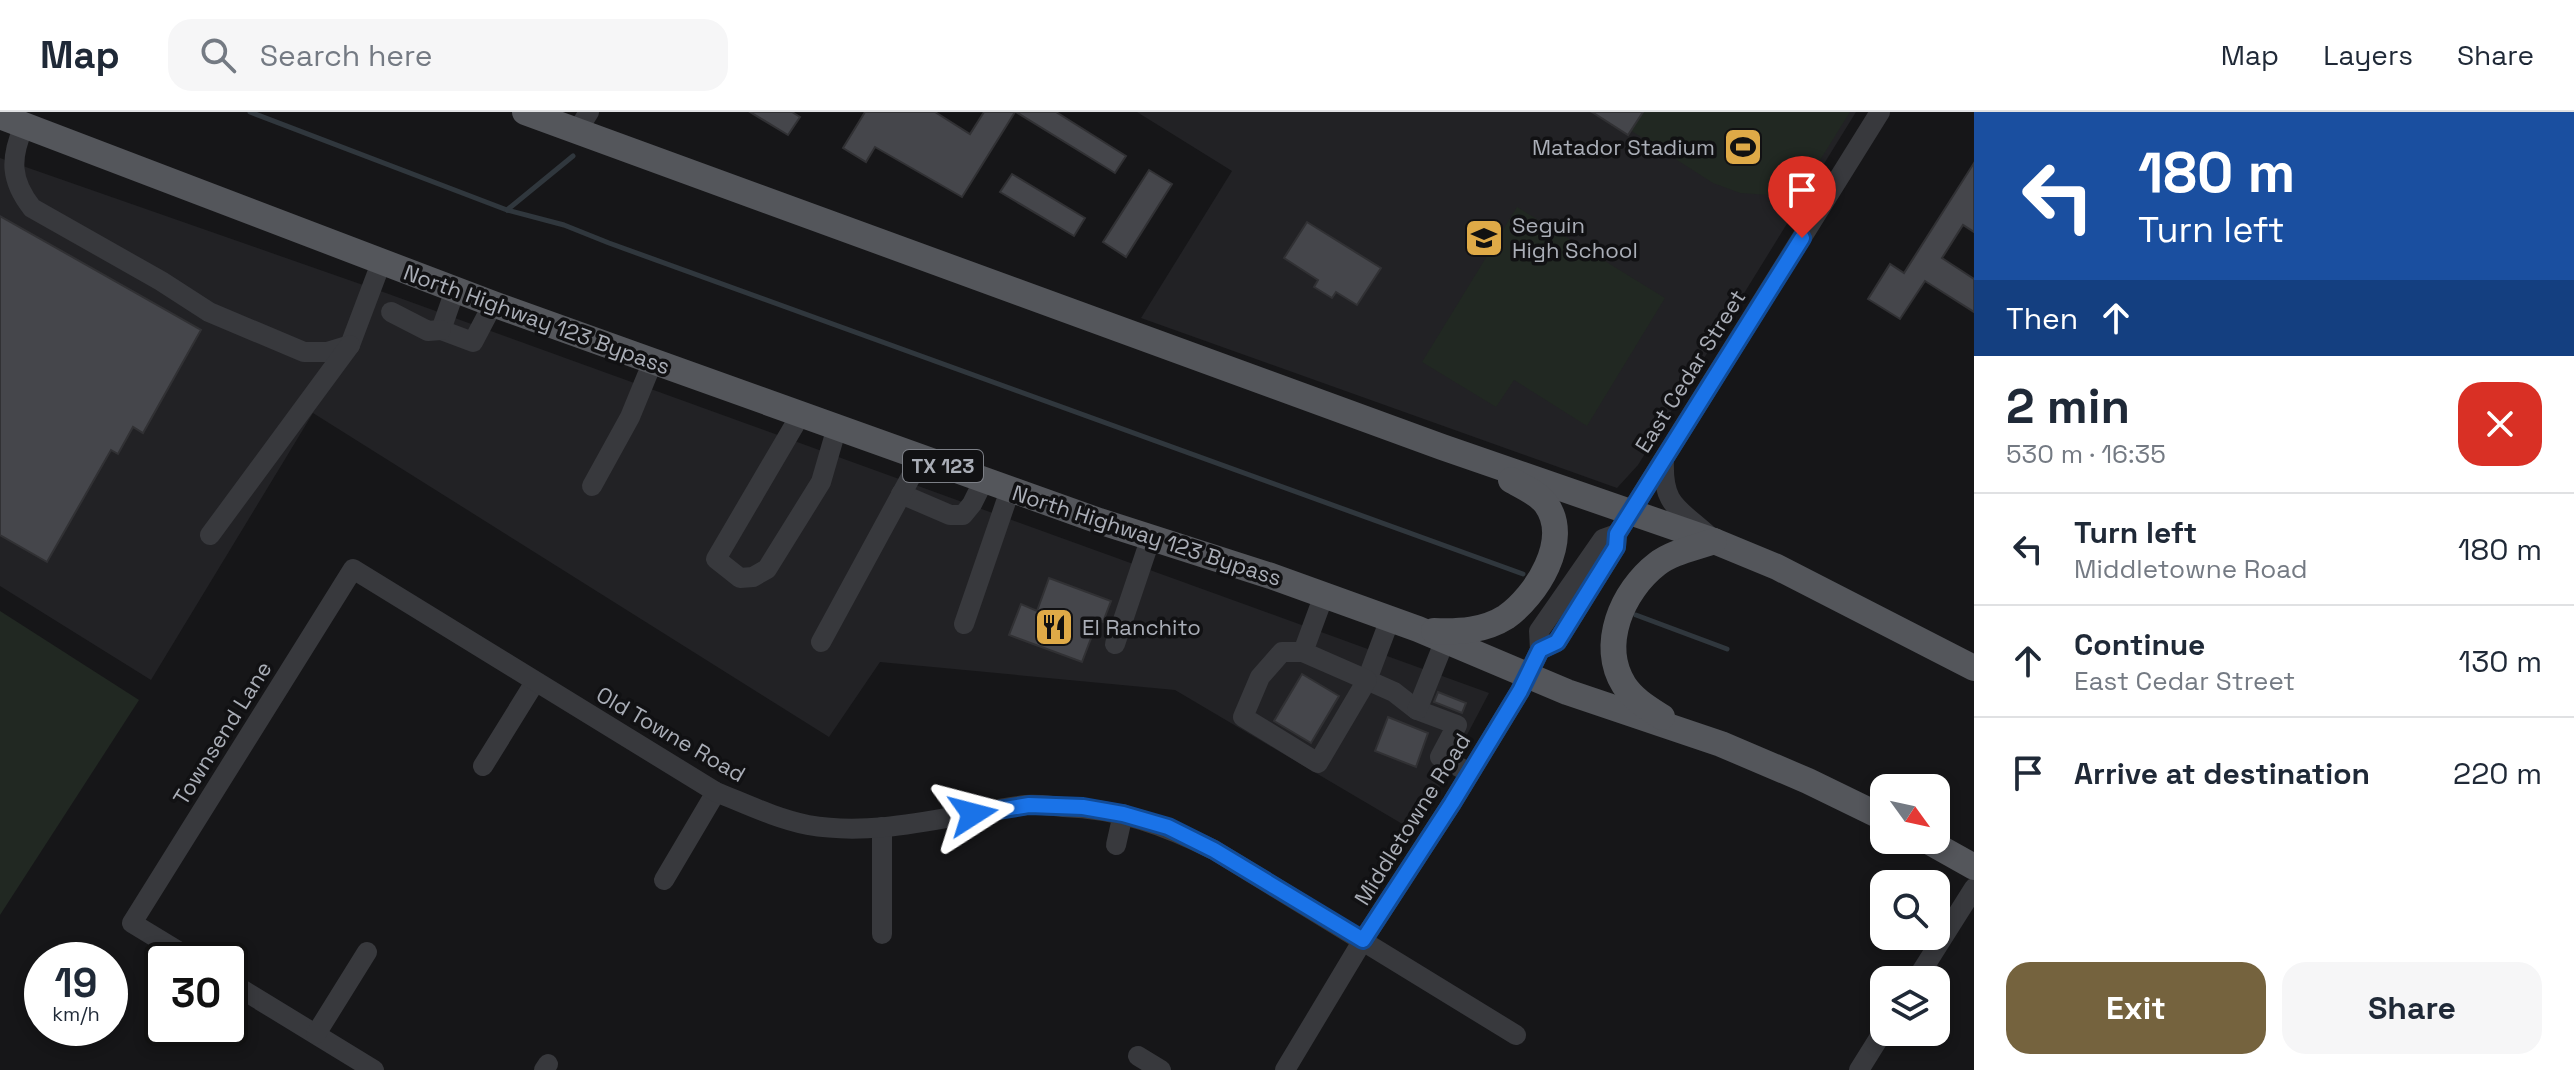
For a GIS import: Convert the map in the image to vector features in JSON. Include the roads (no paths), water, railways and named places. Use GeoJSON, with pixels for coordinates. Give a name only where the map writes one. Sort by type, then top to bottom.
{"type":"FeatureCollection","features":[{"type":"Feature","properties":{"kind":"main road"},"geometry":{"type":"LineString","coordinates":[[527,113],[583,122],[1442,447],[1624,523],[1714,541],[1788,572],[1974,668]]}},
{"type":"Feature","properties":{"kind":"main road","name":"North Highway 123 Bypass"},"geometry":{"type":"LineString","coordinates":[[12,121],[493,304],[1010,490],[1418,629],[1639,718],[1696,734],[1808,781],[1870,811]]}},
{"type":"Feature","properties":{"kind":"main road"},"geometry":{"type":"LineString","coordinates":[[1418,629],[1467,631],[1505,617],[1526,600],[1539,580],[1549,561],[1555,539],[1554,521],[1546,503],[1529,490],[1442,447]]}},
{"type":"Feature","properties":{"kind":"main road"},"geometry":{"type":"LineString","coordinates":[[1696,734],[1649,709],[1631,694],[1623,683],[1615,660],[1613,639],[1628,595],[1641,578],[1659,562],[1714,541]]}},
{"type":"Feature","properties":{"kind":"main road"},"geometry":{"type":"LineString","coordinates":[[1950,854],[1974,867]]}},
{"type":"Feature","properties":{"kind":"street","name":"East Cedar Street"},"geometry":{"type":"LineString","coordinates":[[1527,675],[1540,650],[1557,642],[1616,547],[1624,523],[1880,112]]}},
{"type":"Feature","properties":{"kind":"street"},"geometry":{"type":"LineString","coordinates":[[12,121],[17,142],[12,164],[22,195],[32,208],[161,281],[209,312],[304,352],[327,352],[350,345]]}},
{"type":"Feature","properties":{"kind":"street"},"geometry":{"type":"LineString","coordinates":[[0,190],[22,195]]}},
{"type":"Feature","properties":{"kind":"street"},"geometry":{"type":"LineString","coordinates":[[210,535],[350,345],[381,263]]}},
{"type":"Feature","properties":{"kind":"street"},"geometry":{"type":"LineString","coordinates":[[441,330],[455,290]]}},
{"type":"Feature","properties":{"kind":"street"},"geometry":{"type":"LineString","coordinates":[[391,312],[428,331],[441,330],[473,342],[493,304]]}},
{"type":"Feature","properties":{"kind":"street"},"geometry":{"type":"LineString","coordinates":[[592,486],[630,417],[653,361]]}},
{"type":"Feature","properties":{"kind":"street"},"geometry":{"type":"LineString","coordinates":[[801,414],[716,559],[740,578],[753,577],[767,569],[821,482],[837,427]]}},
{"type":"Feature","properties":{"kind":"street"},"geometry":{"type":"LineString","coordinates":[[821,642],[921,458]]}},
{"type":"Feature","properties":{"kind":"street"},"geometry":{"type":"LineString","coordinates":[[1664,459],[1663,474],[1668,498],[1714,541]]}},
{"type":"Feature","properties":{"kind":"street"},"geometry":{"type":"LineString","coordinates":[[901,494],[950,515],[963,515],[984,480]]}},
{"type":"Feature","properties":{"kind":"street"},"geometry":{"type":"LineString","coordinates":[[964,624],[1010,490]]}},
{"type":"Feature","properties":{"kind":"street"},"geometry":{"type":"LineString","coordinates":[[1115,644],[1151,537]]}},
{"type":"Feature","properties":{"kind":"street","name":"Old Towne Road"},"geometry":{"type":"LineString","coordinates":[[353,569],[716,792],[808,825],[882,827],[1029,805],[1083,807],[1168,827],[1214,850],[1516,1035]]}},
{"type":"Feature","properties":{"kind":"street","name":"Townsend Lane"},"geometry":{"type":"LineString","coordinates":[[163,942],[132,923],[353,569]]}},
{"type":"Feature","properties":{"kind":"street"},"geometry":{"type":"LineString","coordinates":[[1303,652],[1324,595]]}},
{"type":"Feature","properties":{"kind":"street"},"geometry":{"type":"LineString","coordinates":[[1390,619],[1367,680],[1318,763],[1243,717],[1260,677],[1282,652],[1303,652],[1367,680],[1394,692],[1417,710],[1457,725],[1440,757],[1470,773]]}},
{"type":"Feature","properties":{"kind":"street"},"geometry":{"type":"LineString","coordinates":[[1417,710],[1445,640]]}},
{"type":"Feature","properties":{"kind":"street","name":"Middletowne Road"},"geometry":{"type":"LineString","coordinates":[[1285,1070],[1363,940],[1470,773],[1527,675]]}},
{"type":"Feature","properties":{"kind":"street"},"geometry":{"type":"LineString","coordinates":[[483,766],[535,682]]}},
{"type":"Feature","properties":{"kind":"street"},"geometry":{"type":"LineString","coordinates":[[664,880],[716,792]]}},
{"type":"Feature","properties":{"kind":"street"},"geometry":{"type":"LineString","coordinates":[[1116,845],[1123,814]]}},
{"type":"Feature","properties":{"kind":"street"},"geometry":{"type":"LineString","coordinates":[[882,827],[882,934]]}},
{"type":"Feature","properties":{"kind":"street"},"geometry":{"type":"LineString","coordinates":[[1925,966],[1974,888]]}},
{"type":"Feature","properties":{"kind":"street"},"geometry":{"type":"LineString","coordinates":[[316,1034],[367,952]]}},
{"type":"Feature","properties":{"kind":"street"},"geometry":{"type":"LineString","coordinates":[[248,993],[374,1070]]}},
{"type":"Feature","properties":{"kind":"street"},"geometry":{"type":"LineString","coordinates":[[1859,1070],[1874,1046]]}},
{"type":"Feature","properties":{"kind":"street"},"geometry":{"type":"LineString","coordinates":[[1138,1056],[1161,1070]]}},
{"type":"Feature","properties":{"kind":"waterway"},"geometry":{"type":"LineString","coordinates":[[250,112],[507,210],[564,225],[1523,574]]}},
{"type":"Feature","properties":{"kind":"waterway"},"geometry":{"type":"LineString","coordinates":[[507,210],[573,156]]}},
{"type":"Feature","properties":{"kind":"waterway"},"geometry":{"type":"LineString","coordinates":[[1636,615],[1727,649]]}},
{"type":"Feature","properties":{"kind":"place","name":"Matador Stadium"},"geometry":{"type":"Point","coordinates":[1743,147]}},
{"type":"Feature","properties":{"kind":"place","name":"Seguin High School"},"geometry":{"type":"Point","coordinates":[1484,238]}},
{"type":"Feature","properties":{"kind":"place","name":"El Ranchito"},"geometry":{"type":"Point","coordinates":[1054,627]}}]}
